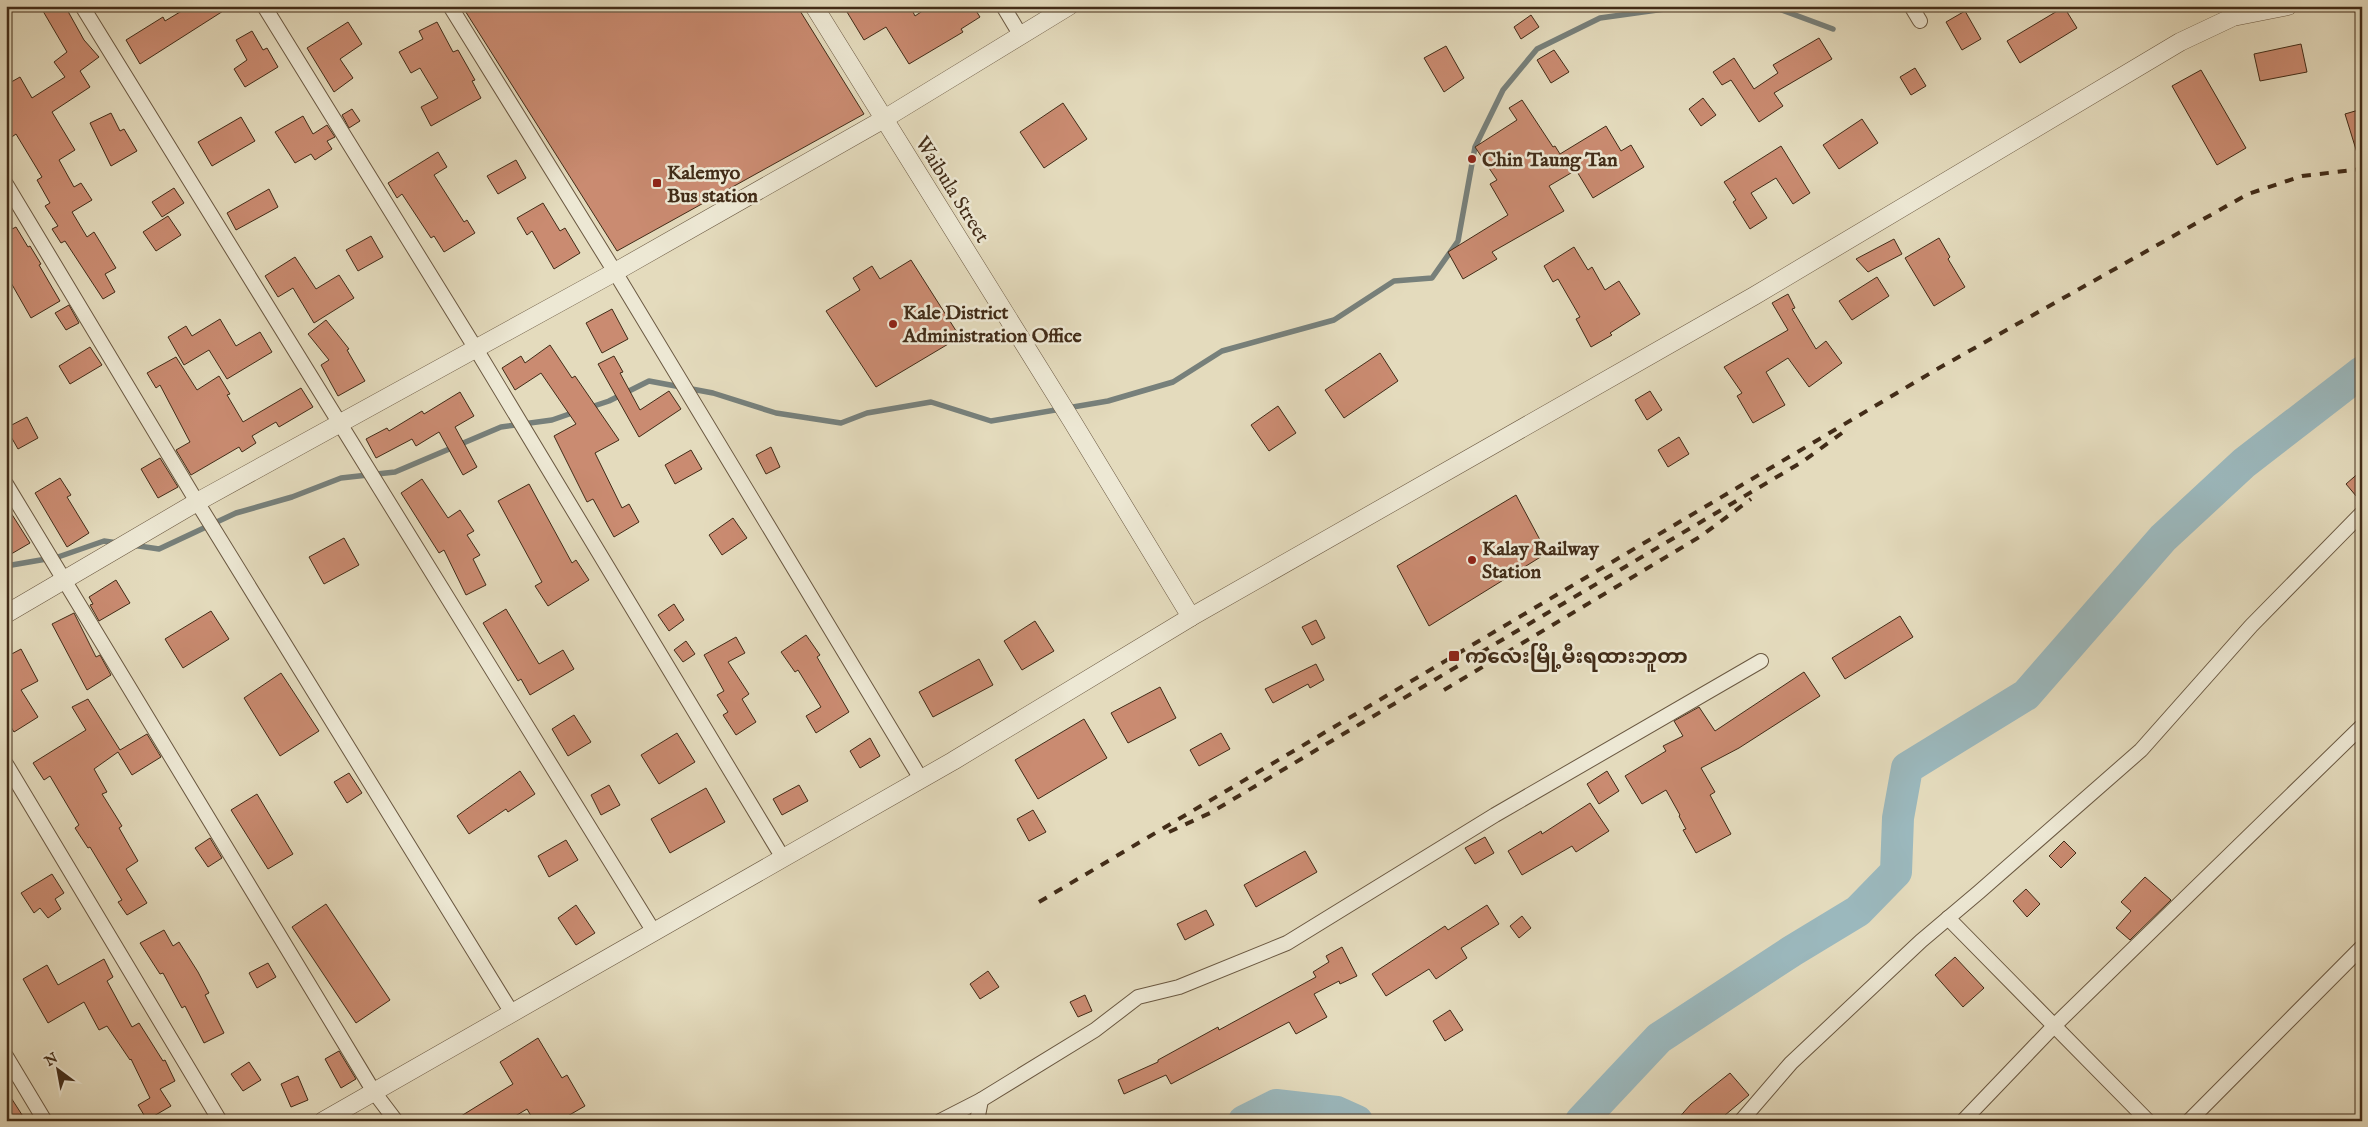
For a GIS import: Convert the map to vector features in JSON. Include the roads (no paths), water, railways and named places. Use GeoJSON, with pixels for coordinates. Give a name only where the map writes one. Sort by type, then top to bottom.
{"type":"FeatureCollection","features":[{"type":"Feature","properties":{"kind":"street"},"geometry":{"type":"LineString","coordinates":[[82,6],[654,932]]}},
{"type":"Feature","properties":{"kind":"street"},"geometry":{"type":"LineString","coordinates":[[264,6],[529,436],[783,858]]}},
{"type":"Feature","properties":{"kind":"street"},"geometry":{"type":"LineString","coordinates":[[450,6],[615,272],[922,779]]}},
{"type":"Feature","properties":{"kind":"street","name":"Waibula Street"},"geometry":{"type":"LineString","coordinates":[[814,6],[1056,395],[1190,617]]}},
{"type":"Feature","properties":{"kind":"street"},"geometry":{"type":"LineString","coordinates":[[1003,6],[1021,36]]}},
{"type":"Feature","properties":{"kind":"street"},"geometry":{"type":"LineString","coordinates":[[6,614],[61,574],[101,559],[138,537],[200,506],[340,424],[615,272],[884,119],[1070,6]]}},
{"type":"Feature","properties":{"kind":"street"},"geometry":{"type":"LineString","coordinates":[[1911,6],[1920,21]]}},
{"type":"Feature","properties":{"kind":"street"},"geometry":{"type":"LineString","coordinates":[[323,1121],[922,779],[1190,617],[1754,296],[2180,42],[2232,17],[2264,8],[2288,6]]}},
{"type":"Feature","properties":{"kind":"street"},"geometry":{"type":"LineString","coordinates":[[6,184],[217,534],[512,1013]]}},
{"type":"Feature","properties":{"kind":"street"},"geometry":{"type":"LineString","coordinates":[[6,484],[374,1092],[396,1121]]}},
{"type":"Feature","properties":{"kind":"street"},"geometry":{"type":"LineString","coordinates":[[1741,1121],[1791,1064],[1921,941],[2141,750],[2251,626],[2362,513]]}},
{"type":"Feature","properties":{"kind":"street"},"geometry":{"type":"LineString","coordinates":[[940,1121],[981,1100],[1096,1030],[1138,998],[1179,987],[1287,943],[1495,815],[1761,661]]}},
{"type":"Feature","properties":{"kind":"street"},"geometry":{"type":"LineString","coordinates":[[1963,1121],[2055,1025],[2362,726]]}},
{"type":"Feature","properties":{"kind":"street"},"geometry":{"type":"LineString","coordinates":[[6,764],[220,1121]]}},
{"type":"Feature","properties":{"kind":"street"},"geometry":{"type":"LineString","coordinates":[[1948,918],[2148,1121]]}},
{"type":"Feature","properties":{"kind":"street"},"geometry":{"type":"LineString","coordinates":[[2189,1121],[2362,947]]}},
{"type":"Feature","properties":{"kind":"street"},"geometry":{"type":"LineString","coordinates":[[6,1056],[45,1121]]}},
{"type":"Feature","properties":{"kind":"street"},"geometry":{"type":"LineString","coordinates":[[977,1121],[981,1100]]}},
{"type":"Feature","properties":{"kind":"waterway"},"geometry":{"type":"LineString","coordinates":[[588,408],[609,401],[649,381],[713,393],[776,413],[841,423],[867,413],[931,402],[991,421],[1108,401],[1173,382],[1222,351],[1334,320],[1394,281],[1432,278],[1458,241],[1475,147],[1503,90],[1537,49],[1600,18],[1686,6]]}},
{"type":"Feature","properties":{"kind":"waterway"},"geometry":{"type":"LineString","coordinates":[[1771,6],[1833,29]]}},
{"type":"Feature","properties":{"kind":"waterway"},"geometry":{"type":"LineString","coordinates":[[1581,1121],[1659,1038],[1792,951],[1858,911],[1896,872],[1898,818],[1907,768],[2026,695],[2163,538],[2244,463],[2362,372]]}},
{"type":"Feature","properties":{"kind":"waterway"},"geometry":{"type":"LineString","coordinates":[[132,545],[159,549],[236,513],[292,497],[341,478],[395,472],[501,427],[552,420],[575,412]]}},
{"type":"Feature","properties":{"kind":"waterway"},"geometry":{"type":"LineString","coordinates":[[6,566],[58,557],[104,541],[118,543]]}},
{"type":"Feature","properties":{"kind":"waterway"},"geometry":{"type":"LineString","coordinates":[[1244,1121],[1276,1105],[1337,1112],[1357,1121]]}},
{"type":"Feature","properties":{"kind":"railway"},"geometry":{"type":"LineString","coordinates":[[1039,902],[1939,368],[2248,194],[2302,176],[2362,169]]}},
{"type":"Feature","properties":{"kind":"railway"},"geometry":{"type":"LineString","coordinates":[[1169,832],[1210,813],[1802,462],[1842,433]]}},
{"type":"Feature","properties":{"kind":"railway"},"geometry":{"type":"LineString","coordinates":[[1444,690],[1701,536],[1751,499]]}},
{"type":"Feature","properties":{"kind":"place","name":"Chin Taung Tan"},"geometry":{"type":"Point","coordinates":[1472,159]}},
{"type":"Feature","properties":{"kind":"place","name":"Kalemyo Bus station"},"geometry":{"type":"Point","coordinates":[657,183]}},
{"type":"Feature","properties":{"kind":"place","name":"Kale District Administration Office"},"geometry":{"type":"Point","coordinates":[893,324]}},
{"type":"Feature","properties":{"kind":"place","name":"Kalay Railway Station"},"geometry":{"type":"Point","coordinates":[1472,560]}},
{"type":"Feature","properties":{"kind":"place","name":"ကလေးမြို့မီးရထားဘူတာ"},"geometry":{"type":"Point","coordinates":[1454,656]}}]}
